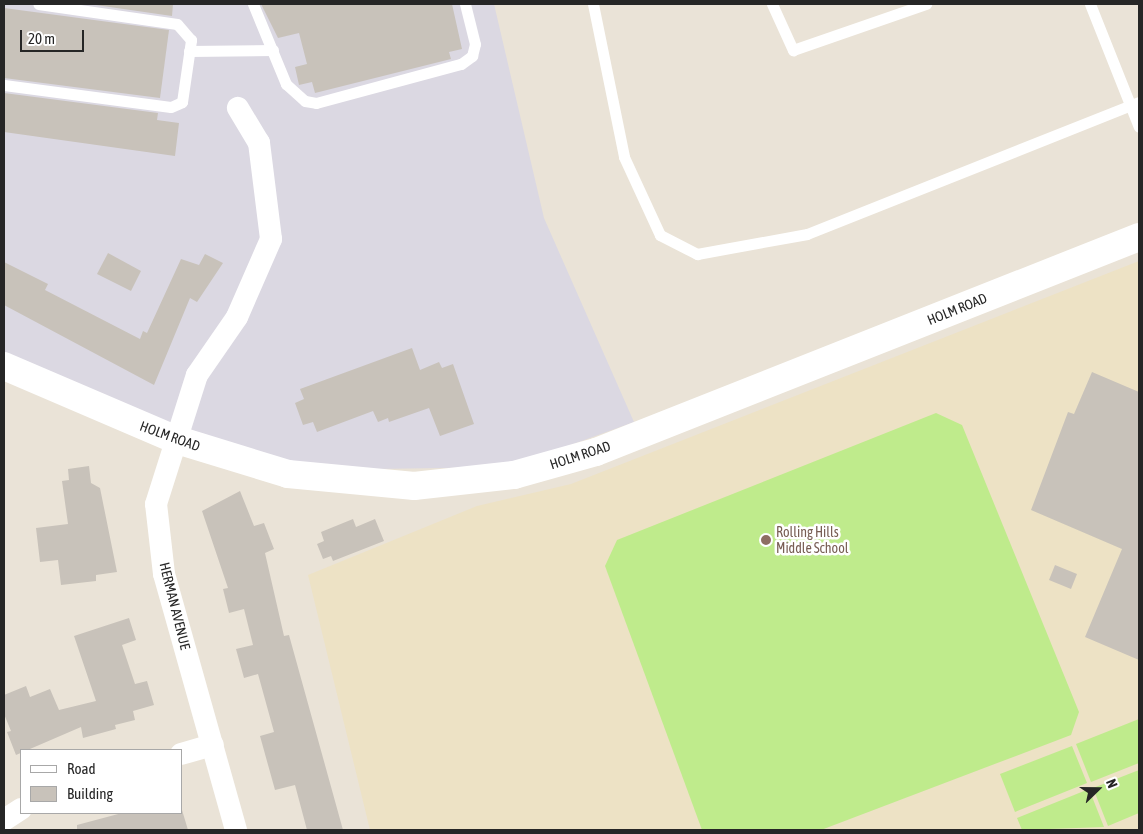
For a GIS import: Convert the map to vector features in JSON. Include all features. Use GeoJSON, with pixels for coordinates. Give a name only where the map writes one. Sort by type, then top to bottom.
{"type":"FeatureCollection","features":[{"type":"Feature","properties":{"kind":"street","name":"HERMAN AVENUE"},"geometry":{"type":"LineString","coordinates":[[236,830],[164,574],[156,504],[174,439],[197,376],[237,317],[271,239],[259,143],[238,108]]}},
{"type":"Feature","properties":{"kind":"street","name":"HOLM ROAD"},"geometry":{"type":"LineString","coordinates":[[4,366],[174,439],[288,474],[414,486],[514,475],[596,452],[1139,237]]}},
{"type":"Feature","properties":{"kind":"street"},"geometry":{"type":"LineString","coordinates":[[182,754],[213,745]]}},
{"type":"Feature","properties":{"kind":"street"},"geometry":{"type":"LineString","coordinates":[[4,820],[20,810]]}},
{"type":"Feature","properties":{"kind":"lane"},"geometry":{"type":"LineString","coordinates":[[4,85],[171,107],[182,102],[191,40],[177,24],[38,4]]}},
{"type":"Feature","properties":{"kind":"lane"},"geometry":{"type":"LineString","coordinates":[[254,4],[286,84],[305,101],[316,103],[461,64],[472,56],[475,44],[465,4]]}},
{"type":"Feature","properties":{"kind":"lane"},"geometry":{"type":"LineString","coordinates":[[593,4],[624,157],[660,235],[697,254],[807,234],[1135,104]]}},
{"type":"Feature","properties":{"kind":"lane"},"geometry":{"type":"LineString","coordinates":[[772,4],[793,50],[926,4]]}},
{"type":"Feature","properties":{"kind":"lane"},"geometry":{"type":"LineString","coordinates":[[1090,4],[1135,104],[1139,127]]}},
{"type":"Feature","properties":{"kind":"lane"},"geometry":{"type":"LineString","coordinates":[[189,51],[273,50]]}},
{"type":"Feature","properties":{"kind":"shaded area"},"geometry":{"type":"Polygon","coordinates":[[[4,4],[494,4],[544,218],[634,422],[510,467],[308,470],[4,373],[4,4]]]}},
{"type":"Feature","properties":{"kind":"shaded area","name":"Rolling Hills Middle School"},"geometry":{"type":"Polygon","coordinates":[[[1139,261],[1139,830],[370,830],[308,575],[477,506],[571,484],[1139,261]]]}},
{"type":"Feature","properties":{"kind":"green space"},"geometry":{"type":"Polygon","coordinates":[[[936,413],[962,425],[1079,712],[1071,735],[821,830],[702,830],[605,566],[617,540],[936,413]]]}},
{"type":"Feature","properties":{"kind":"green space"},"geometry":{"type":"Polygon","coordinates":[[[1139,719],[1139,763],[1091,782],[1076,744],[1139,719]]]}},
{"type":"Feature","properties":{"kind":"green space"},"geometry":{"type":"Polygon","coordinates":[[[1072,746],[1087,783],[1015,812],[1000,774],[1072,746]]]}},
{"type":"Feature","properties":{"kind":"green space"},"geometry":{"type":"Polygon","coordinates":[[[1139,770],[1139,813],[1108,826],[1093,788],[1139,770]]]}},
{"type":"Feature","properties":{"kind":"green space"},"geometry":{"type":"Polygon","coordinates":[[[1089,789],[1104,827],[1022,830],[1017,818],[1089,789]]]}},
{"type":"Feature","properties":{"kind":"building"},"geometry":{"type":"Polygon","coordinates":[[[89,4],[173,4],[172,16],[89,4]]]}},
{"type":"Feature","properties":{"kind":"building"},"geometry":{"type":"Polygon","coordinates":[[[261,4],[452,4],[462,49],[449,52],[451,59],[315,93],[312,82],[299,85],[295,67],[307,64],[299,33],[278,38],[261,4]]]}},
{"type":"Feature","properties":{"kind":"building"},"geometry":{"type":"Polygon","coordinates":[[[4,8],[169,30],[160,98],[4,78],[4,8]]]}},
{"type":"Feature","properties":{"kind":"building"},"geometry":{"type":"Polygon","coordinates":[[[4,93],[158,113],[157,120],[179,123],[175,156],[4,132],[4,93]]]}},
{"type":"Feature","properties":{"kind":"building"},"geometry":{"type":"Polygon","coordinates":[[[108,253],[141,271],[131,291],[97,274],[108,253]]]}},
{"type":"Feature","properties":{"kind":"building"},"geometry":{"type":"Polygon","coordinates":[[[205,254],[223,263],[197,302],[190,298],[154,385],[4,305],[4,262],[48,284],[45,290],[140,339],[143,331],[147,333],[181,259],[199,265],[205,254]]]}},
{"type":"Feature","properties":{"kind":"building"},"geometry":{"type":"Polygon","coordinates":[[[412,348],[420,370],[439,362],[442,368],[453,364],[474,424],[440,436],[429,408],[389,422],[388,418],[378,422],[373,411],[317,432],[313,422],[303,425],[295,403],[304,399],[300,389],[412,348]]]}},
{"type":"Feature","properties":{"kind":"building"},"geometry":{"type":"Polygon","coordinates":[[[1092,372],[1139,392],[1139,660],[1085,637],[1122,549],[1031,510],[1068,412],[1074,414],[1092,372]]]}},
{"type":"Feature","properties":{"kind":"building"},"geometry":{"type":"Polygon","coordinates":[[[89,466],[91,483],[100,488],[117,572],[96,575],[96,581],[61,585],[58,560],[40,562],[36,528],[68,524],[62,481],[69,480],[68,469],[89,466]]]}},
{"type":"Feature","properties":{"kind":"building"},"geometry":{"type":"Polygon","coordinates":[[[240,491],[254,526],[264,523],[274,549],[265,553],[284,636],[289,635],[343,830],[307,830],[295,785],[275,790],[260,736],[274,732],[258,674],[244,678],[236,649],[253,645],[244,609],[229,613],[223,589],[228,588],[202,511],[240,491]]]}},
{"type":"Feature","properties":{"kind":"building"},"geometry":{"type":"Polygon","coordinates":[[[353,519],[356,527],[375,519],[384,541],[333,561],[331,556],[323,559],[317,544],[324,541],[321,532],[353,519]]]}},
{"type":"Feature","properties":{"kind":"building"},"geometry":{"type":"Polygon","coordinates":[[[1055,565],[1077,574],[1071,589],[1049,580],[1055,565]]]}},
{"type":"Feature","properties":{"kind":"building"},"geometry":{"type":"Polygon","coordinates":[[[129,618],[136,640],[122,645],[135,684],[147,681],[154,705],[133,711],[135,720],[115,725],[116,729],[83,738],[81,727],[30,749],[20,749],[20,753],[16,755],[7,732],[11,731],[4,714],[4,695],[26,686],[30,697],[50,689],[59,710],[96,701],[74,636],[129,618]]]}},
{"type":"Feature","properties":{"kind":"building"},"geometry":{"type":"Polygon","coordinates":[[[182,810],[188,830],[77,830],[77,825],[118,814],[182,814],[182,810]]]}},
{"type":"Feature","properties":{"kind":"place","name":"Rolling Hills Middle School"},"geometry":{"type":"Point","coordinates":[766,540]}}]}
